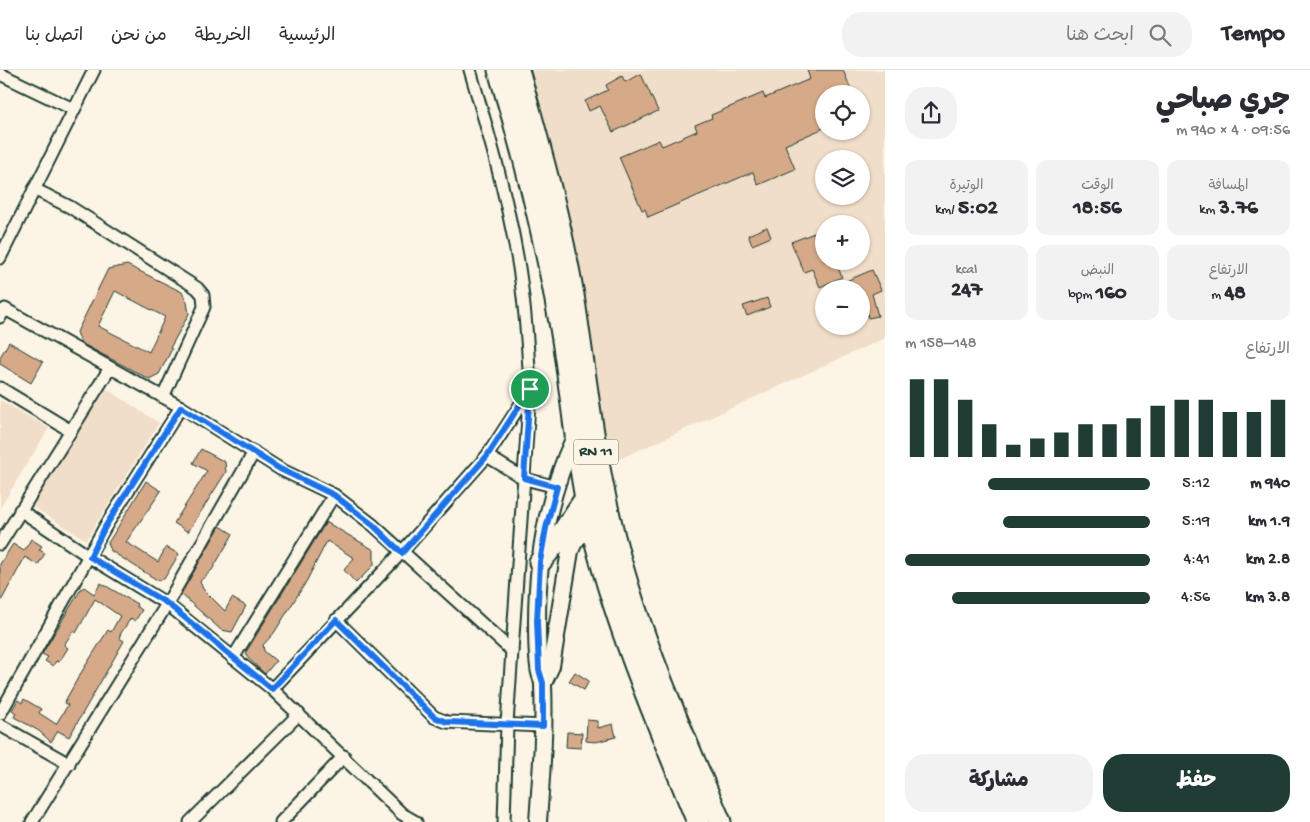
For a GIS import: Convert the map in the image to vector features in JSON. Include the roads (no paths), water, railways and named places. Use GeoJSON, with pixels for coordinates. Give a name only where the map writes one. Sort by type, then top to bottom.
{"type":"FeatureCollection","features":[{"type":"Feature","properties":{"kind":"highway","name":"RN 11"},"geometry":{"type":"LineString","coordinates":[[500,70],[545,248],[560,323],[575,437],[591,523],[626,643],[698,822]]}},
{"type":"Feature","properties":{"kind":"highway","name":"RN 11"},"geometry":{"type":"LineString","coordinates":[[518,70],[552,192],[564,249],[598,459],[617,548],[656,673],[720,822]]}},
{"type":"Feature","properties":{"kind":"highway"},"geometry":{"type":"LineString","coordinates":[[540,562],[586,498]]}},
{"type":"Feature","properties":{"kind":"street"},"geometry":{"type":"LineString","coordinates":[[0,258],[94,70]]}},
{"type":"Feature","properties":{"kind":"street"},"geometry":{"type":"LineString","coordinates":[[470,70],[490,139],[517,256],[529,350],[530,389],[507,724],[504,822]]}},
{"type":"Feature","properties":{"kind":"street"},"geometry":{"type":"LineString","coordinates":[[0,74],[73,109]]}},
{"type":"Feature","properties":{"kind":"street"},"geometry":{"type":"LineString","coordinates":[[34,189],[70,207],[204,295],[204,307],[163,397]]}},
{"type":"Feature","properties":{"kind":"street"},"geometry":{"type":"LineString","coordinates":[[2,309],[181,407],[280,469],[334,495],[373,525],[512,651]]}},
{"type":"Feature","properties":{"kind":"street"},"geometry":{"type":"LineString","coordinates":[[0,544],[110,368]]}},
{"type":"Feature","properties":{"kind":"street"},"geometry":{"type":"LineString","coordinates":[[0,388],[71,431]]}},
{"type":"Feature","properties":{"kind":"street"},"geometry":{"type":"LineString","coordinates":[[272,689],[402,553],[487,456],[530,389]]}},
{"type":"Feature","properties":{"kind":"street"},"geometry":{"type":"LineString","coordinates":[[0,714],[90,557],[105,527],[181,407]]}},
{"type":"Feature","properties":{"kind":"street"},"geometry":{"type":"LineString","coordinates":[[538,822],[543,726],[543,683],[539,670],[537,621],[540,562],[546,528],[557,487],[575,437]]}},
{"type":"Feature","properties":{"kind":"street"},"geometry":{"type":"LineString","coordinates":[[32,822],[168,604],[254,452]]}},
{"type":"Feature","properties":{"kind":"street"},"geometry":{"type":"LineString","coordinates":[[487,456],[524,478],[557,487]]}},
{"type":"Feature","properties":{"kind":"street"},"geometry":{"type":"LineString","coordinates":[[233,658],[334,495]]}},
{"type":"Feature","properties":{"kind":"street"},"geometry":{"type":"LineString","coordinates":[[20,510],[90,557],[168,604],[272,689],[411,822]]}},
{"type":"Feature","properties":{"kind":"street"},"geometry":{"type":"LineString","coordinates":[[543,683],[551,666],[570,551],[574,542],[591,523]]}},
{"type":"Feature","properties":{"kind":"street"},"geometry":{"type":"LineString","coordinates":[[336,620],[434,717],[447,722],[543,726]]}},
{"type":"Feature","properties":{"kind":"street"},"geometry":{"type":"LineString","coordinates":[[190,822],[299,714]]}},
{"type":"Feature","properties":{"kind":"street"},"geometry":{"type":"LineString","coordinates":[[0,725],[68,764]]}},
{"type":"Feature","properties":{"kind":"street"},"geometry":{"type":"LineString","coordinates":[[281,822],[344,756]]}}]}
